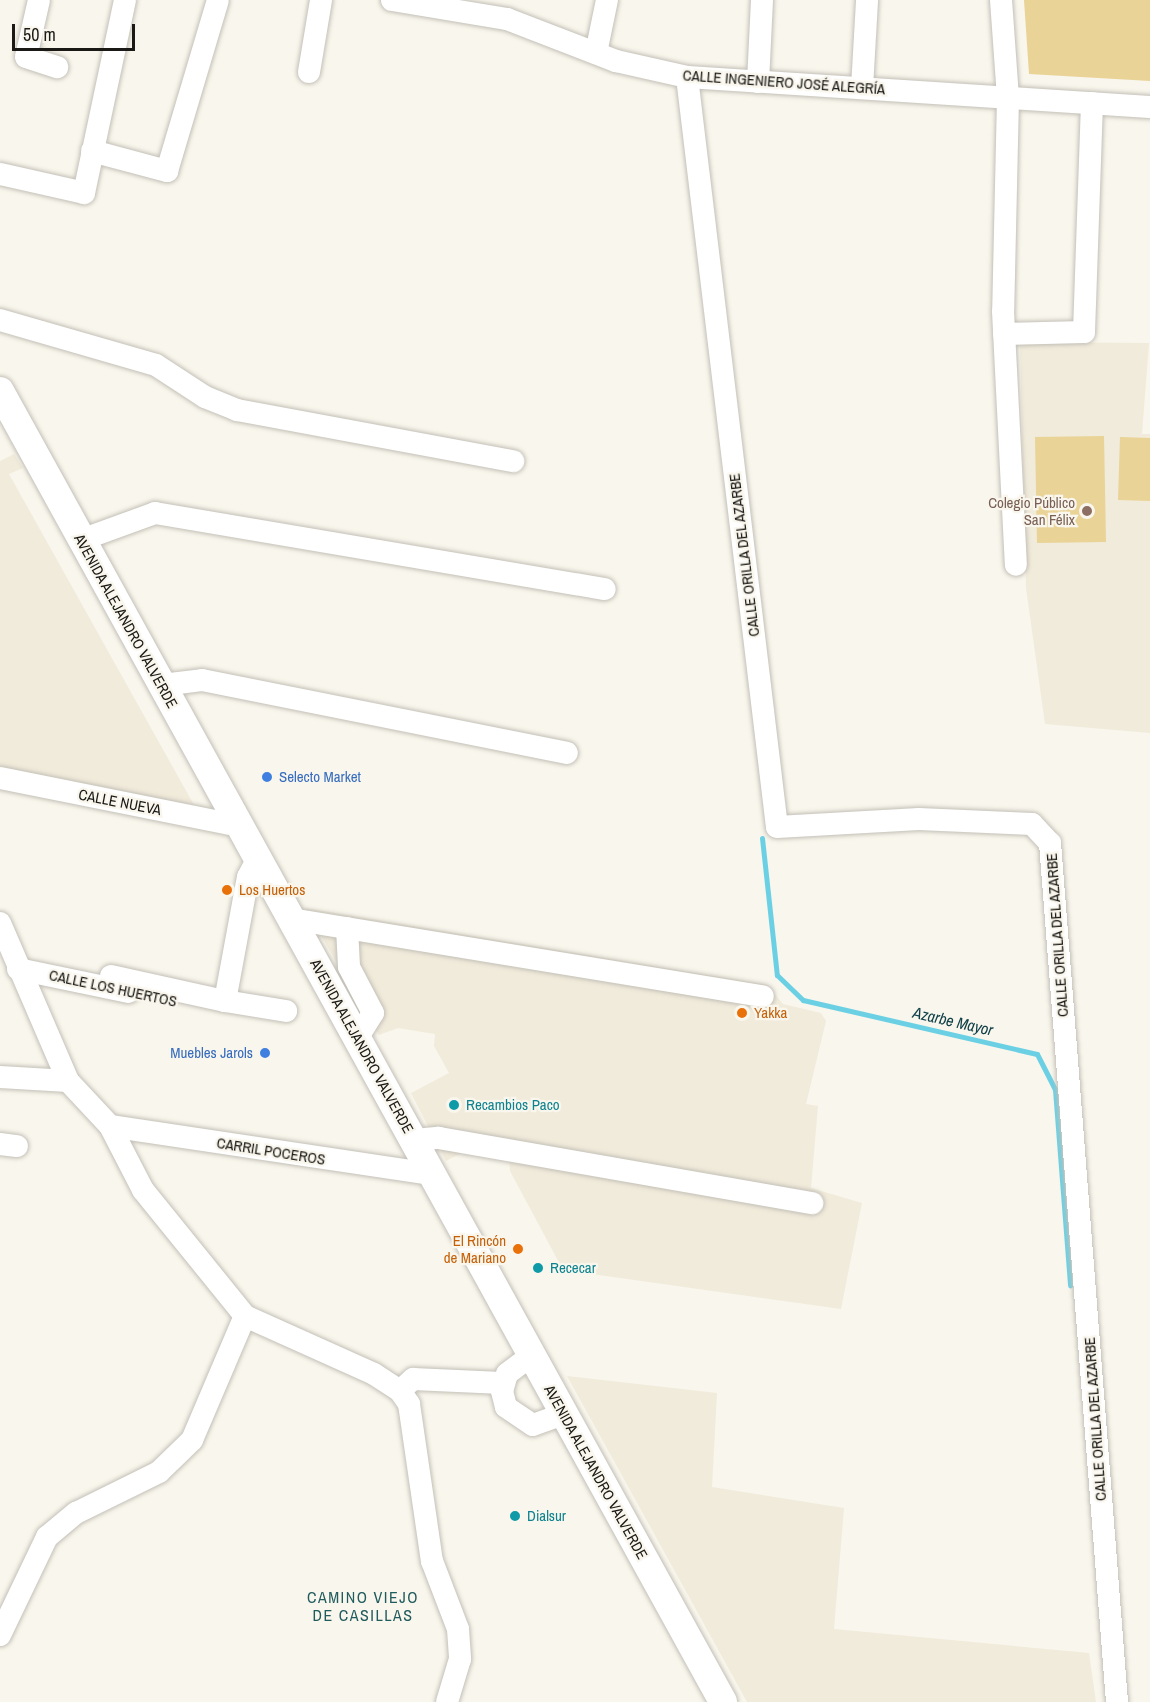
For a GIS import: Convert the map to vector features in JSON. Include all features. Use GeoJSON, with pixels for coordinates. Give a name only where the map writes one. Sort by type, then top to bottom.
{"type":"FeatureCollection","features":[{"type":"Feature","properties":{"kind":"main road","name":"AVENIDA ALEJANDRO VALVERDE"},"geometry":{"type":"LineString","coordinates":[[0,391],[723,1702]]}},
{"type":"Feature","properties":{"kind":"street"},"geometry":{"type":"LineString","coordinates":[[39,0],[27,57],[57,67]]}},
{"type":"Feature","properties":{"kind":"street"},"geometry":{"type":"LineString","coordinates":[[0,174],[84,193],[125,0]]}},
{"type":"Feature","properties":{"kind":"street"},"geometry":{"type":"LineString","coordinates":[[93,151],[167,171],[218,0]]}},
{"type":"Feature","properties":{"kind":"street"},"geometry":{"type":"LineString","coordinates":[[309,72],[321,0]]}},
{"type":"Feature","properties":{"kind":"street","name":"CALLE INGENIERO JOSÉ ALEGRÍA"},"geometry":{"type":"LineString","coordinates":[[392,0],[507,19],[596,53],[687,77],[1150,107]]}},
{"type":"Feature","properties":{"kind":"street"},"geometry":{"type":"LineString","coordinates":[[596,53],[607,0]]}},
{"type":"Feature","properties":{"kind":"street"},"geometry":{"type":"LineString","coordinates":[[758,82],[762,0]]}},
{"type":"Feature","properties":{"kind":"street"},"geometry":{"type":"LineString","coordinates":[[862,88],[867,0]]}},
{"type":"Feature","properties":{"kind":"street"},"geometry":{"type":"LineString","coordinates":[[1001,0],[1008,98],[1004,334],[1016,565]]}},
{"type":"Feature","properties":{"kind":"street","name":"CALLE ORILLA DEL AZARBE"},"geometry":{"type":"LineString","coordinates":[[687,77],[777,827],[919,819],[1032,824],[1050,843],[1117,1702]]}},
{"type":"Feature","properties":{"kind":"street"},"geometry":{"type":"LineString","coordinates":[[1004,334],[1084,332],[1092,103]]}},
{"type":"Feature","properties":{"kind":"street"},"geometry":{"type":"LineString","coordinates":[[0,320],[156,365],[204,397],[237,410],[513,461]]}},
{"type":"Feature","properties":{"kind":"street"},"geometry":{"type":"LineString","coordinates":[[81,540],[155,513],[605,590]]}},
{"type":"Feature","properties":{"kind":"street"},"geometry":{"type":"LineString","coordinates":[[162,685],[202,680],[567,753]]}},
{"type":"Feature","properties":{"kind":"street","name":"CALLE NUEVA"},"geometry":{"type":"LineString","coordinates":[[0,778],[240,826]]}},
{"type":"Feature","properties":{"kind":"street"},"geometry":{"type":"LineString","coordinates":[[216,1004],[248,877],[258,858]]}},
{"type":"Feature","properties":{"kind":"street"},"geometry":{"type":"LineString","coordinates":[[291,919],[763,996]]}},
{"type":"Feature","properties":{"kind":"street"},"geometry":{"type":"LineString","coordinates":[[0,923],[68,1081],[110,1126],[143,1190],[245,1316],[400,1390],[409,1404],[432,1561],[458,1629],[460,1659],[447,1702]]}},
{"type":"Feature","properties":{"kind":"street"},"geometry":{"type":"LineString","coordinates":[[347,928],[349,967],[373,1013],[358,1037]]}},
{"type":"Feature","properties":{"kind":"street","name":"CALLE LOS HUERTOS"},"geometry":{"type":"LineString","coordinates":[[18,969],[216,1004],[286,1011]]}},
{"type":"Feature","properties":{"kind":"street","name":"CALLE LOS HUERTOS"},"geometry":{"type":"LineString","coordinates":[[111,976],[216,1004]]}},
{"type":"Feature","properties":{"kind":"street"},"geometry":{"type":"LineString","coordinates":[[0,1077],[68,1081]]}},
{"type":"Feature","properties":{"kind":"street","name":"CARRIL POCEROS"},"geometry":{"type":"LineString","coordinates":[[110,1126],[433,1174]]}},
{"type":"Feature","properties":{"kind":"street"},"geometry":{"type":"LineString","coordinates":[[414,1140],[439,1138],[812,1203]]}},
{"type":"Feature","properties":{"kind":"street"},"geometry":{"type":"LineString","coordinates":[[0,1635],[47,1537],[76,1513],[159,1472],[192,1440],[245,1316]]}},
{"type":"Feature","properties":{"kind":"street"},"geometry":{"type":"LineString","coordinates":[[532,1355],[515,1364],[502,1383],[506,1407],[524,1422],[540,1425],[564,1414]]}},
{"type":"Feature","properties":{"kind":"street"},"geometry":{"type":"LineString","coordinates":[[400,1390],[413,1379],[502,1383]]}},
{"type":"Feature","properties":{"kind":"shaded area"},"geometry":{"type":"Polygon","coordinates":[[[1024,0],[1150,0],[1150,81],[1029,74],[1024,0]]]}},
{"type":"Feature","properties":{"kind":"shaded area","name":"Colegio Público San Félix"},"geometry":{"type":"Polygon","coordinates":[[[1020,342],[1149,343],[1142,434],[1150,434],[1150,733],[1045,724],[1026,588],[1020,342]]]}},
{"type":"Feature","properties":{"kind":"shaded area"},"geometry":{"type":"Polygon","coordinates":[[[1104,436],[1106,542],[1037,543],[1035,437],[1104,436]]]}},
{"type":"Feature","properties":{"kind":"shaded area"},"geometry":{"type":"Polygon","coordinates":[[[1120,437],[1150,438],[1150,501],[1118,500],[1120,437]]]}},
{"type":"Feature","properties":{"kind":"shaded area"},"geometry":{"type":"Polygon","coordinates":[[[14,454],[23,468],[9,474],[194,805],[0,770],[0,461],[14,454]]]}},
{"type":"Feature","properties":{"kind":"shaded area"},"geometry":{"type":"Polygon","coordinates":[[[305,908],[767,985],[783,1004],[821,1013],[826,1021],[806,1104],[818,1106],[811,1188],[862,1203],[841,1309],[563,1270],[510,1171],[509,1158],[469,1149],[446,1161],[411,1093],[449,1073],[434,1046],[435,1034],[398,1028],[379,1035],[305,908]]]}},
{"type":"Feature","properties":{"kind":"shaded area"},"geometry":{"type":"Polygon","coordinates":[[[567,1376],[717,1393],[712,1487],[844,1508],[834,1629],[1089,1653],[1096,1702],[747,1702],[567,1376]]]}},
{"type":"Feature","properties":{"kind":"waterway","name":"Azarbe Mayor"},"geometry":{"type":"LineString","coordinates":[[762,838],[777,975],[803,1000],[1037,1054],[1055,1089],[1070,1285]]}},
{"type":"Feature","properties":{"kind":"place","name":"Colegio Público San Félix"},"geometry":{"type":"Point","coordinates":[1087,511]}},
{"type":"Feature","properties":{"kind":"place","name":"Selecto Market"},"geometry":{"type":"Point","coordinates":[267,777]}},
{"type":"Feature","properties":{"kind":"place","name":"Los Huertos"},"geometry":{"type":"Point","coordinates":[227,890]}},
{"type":"Feature","properties":{"kind":"place","name":"Yakka"},"geometry":{"type":"Point","coordinates":[742,1013]}},
{"type":"Feature","properties":{"kind":"place","name":"Muebles Jarols"},"geometry":{"type":"Point","coordinates":[265,1053]}},
{"type":"Feature","properties":{"kind":"place","name":"Recambios Paco"},"geometry":{"type":"Point","coordinates":[454,1105]}},
{"type":"Feature","properties":{"kind":"place","name":"El Rincón de Mariano"},"geometry":{"type":"Point","coordinates":[518,1249]}},
{"type":"Feature","properties":{"kind":"place","name":"Rececar"},"geometry":{"type":"Point","coordinates":[538,1268]}},
{"type":"Feature","properties":{"kind":"place","name":"Dialsur"},"geometry":{"type":"Point","coordinates":[515,1516]}},
{"type":"Feature","properties":{"kind":"district","name":"CAMINO VIEJO DE CASILLAS"},"geometry":{"type":"Point","coordinates":[363,1606]}}]}
